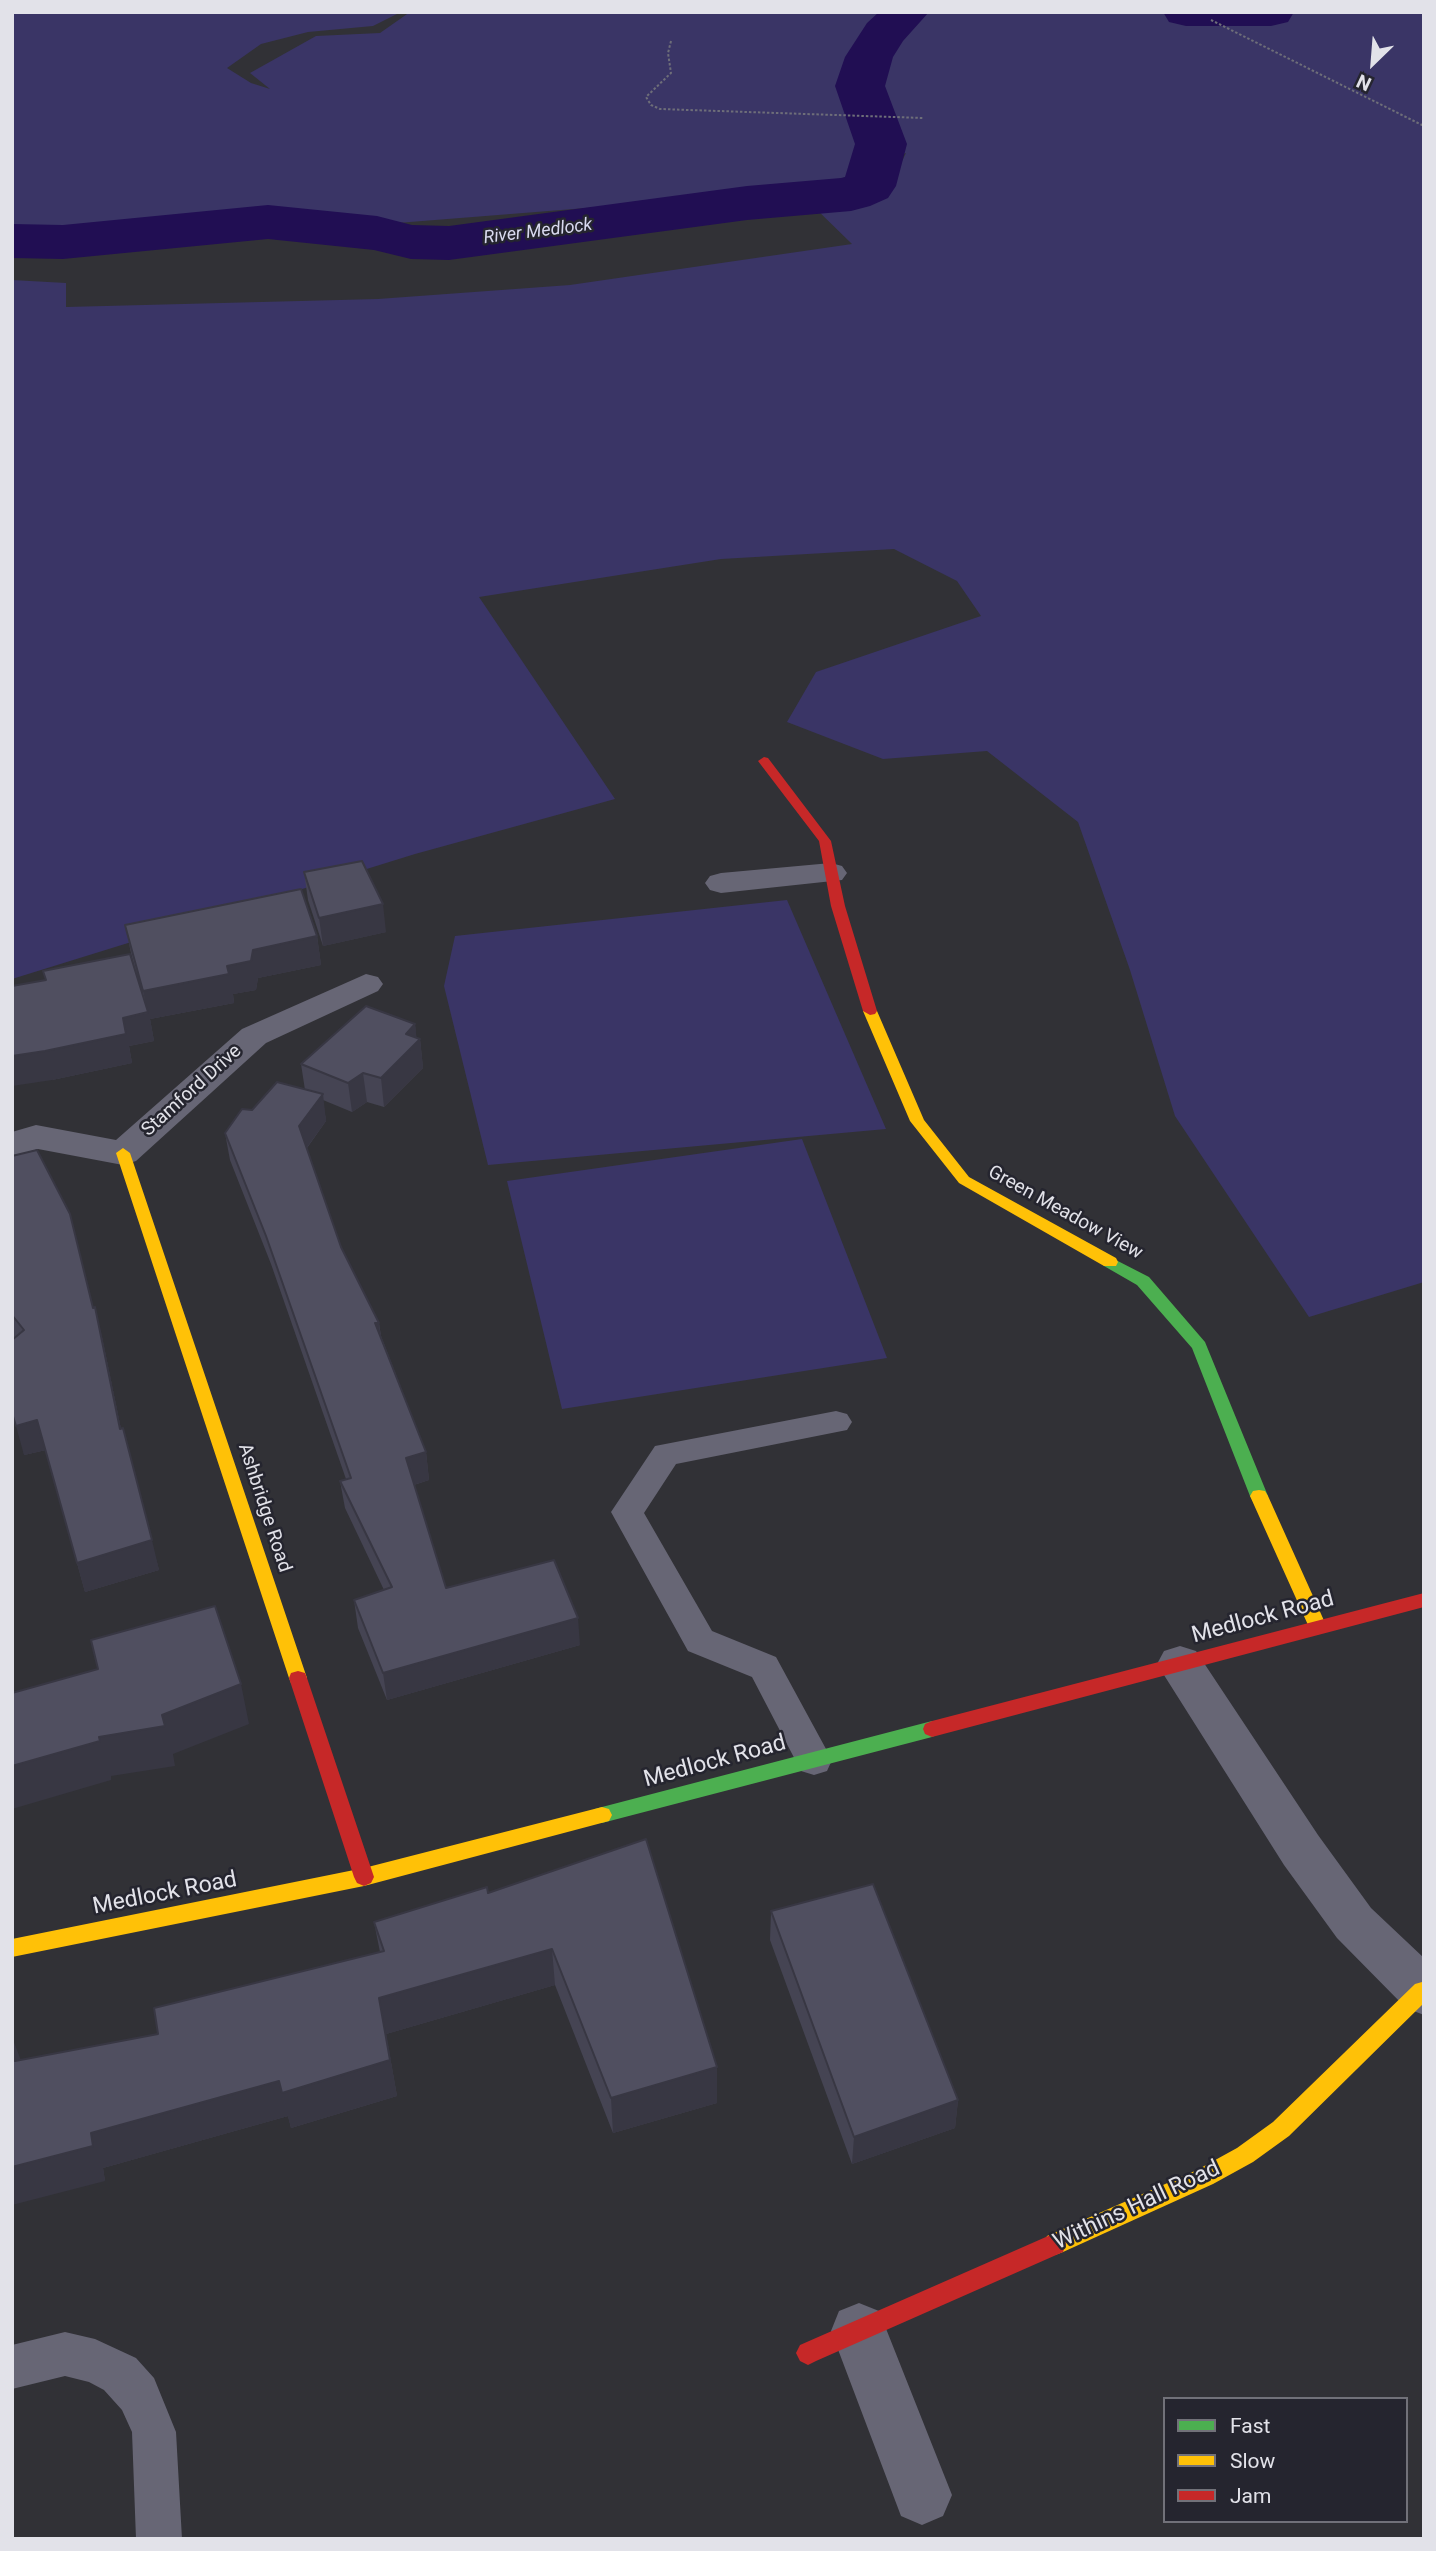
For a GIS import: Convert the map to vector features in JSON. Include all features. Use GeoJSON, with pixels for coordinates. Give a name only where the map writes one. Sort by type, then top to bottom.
{"type":"FeatureCollection","features":[{"type":"Feature","properties":{"kind":"street","name":"Green Meadow View"},"geometry":{"type":"LineString","coordinates":[[764,761],[825,841],[831,873],[876,1030],[917,1121],[964,1180],[1143,1281],[1199,1346],[1259,1497],[1317,1625]]}},
{"type":"Feature","properties":{"kind":"street"},"geometry":{"type":"LineString","coordinates":[[721,883],[831,873]]}},
{"type":"Feature","properties":{"kind":"street","name":"Stamford Drive"},"geometry":{"type":"LineString","coordinates":[[124,1153],[254,1036],[366,984]]}},
{"type":"Feature","properties":{"kind":"street"},"geometry":{"type":"LineString","coordinates":[[12,1144],[36,1137],[124,1153]]}},
{"type":"Feature","properties":{"kind":"street","name":"Ashbridge Road"},"geometry":{"type":"LineString","coordinates":[[124,1153],[364,1877]]}},
{"type":"Feature","properties":{"kind":"street","name":"Medlock Road"},"geometry":{"type":"LineString","coordinates":[[12,1948],[364,1877],[1180,1664],[1317,1625],[1424,1600]]}},
{"type":"Feature","properties":{"kind":"street","name":"Withins Hall Road"},"geometry":{"type":"LineString","coordinates":[[808,2353],[1205,2178],[1281,2129],[1423,1991],[1354,1923],[1301,1850],[1180,1664]]}},
{"type":"Feature","properties":{"kind":"street"},"geometry":{"type":"LineString","coordinates":[[859,2331],[922,2495]]}},
{"type":"Feature","properties":{"kind":"lane"},"geometry":{"type":"LineString","coordinates":[[814,1760],[764,1667],[700,1641],[627,1512],[666,1454],[835,1422]]}},
{"type":"Feature","properties":{"kind":"lane"},"geometry":{"type":"LineString","coordinates":[[12,2367],[65,2354],[95,2361],[120,2374],[138,2394],[154,2432],[159,2539]]}},
{"type":"Feature","properties":{"kind":"path"},"geometry":{"type":"LineString","coordinates":[[1211,20],[1424,126]]}},
{"type":"Feature","properties":{"kind":"path"},"geometry":{"type":"LineString","coordinates":[[671,41],[668,53],[671,73],[646,97],[651,105],[660,109],[680,112],[923,118]]}},
{"type":"Feature","properties":{"kind":"shaded area"},"geometry":{"type":"Polygon","coordinates":[[[12,12],[401,12],[373,26],[308,32],[261,44],[227,68],[251,83],[270,89],[250,73],[316,36],[380,33],[410,12],[1424,12],[1424,1282],[1309,1317],[1175,1116],[1130,970],[1078,822],[987,751],[883,759],[787,722],[816,672],[981,616],[957,581],[894,549],[721,559],[479,597],[615,799],[415,854],[12,979],[12,280],[66,283],[66,307],[378,299],[570,285],[852,244],[812,205],[886,193],[906,153],[813,190],[372,225],[263,215],[119,231],[12,231],[12,12]]]}},
{"type":"Feature","properties":{"kind":"shaded area"},"geometry":{"type":"Polygon","coordinates":[[[787,900],[886,1129],[488,1165],[444,986],[455,936],[787,900]]]}},
{"type":"Feature","properties":{"kind":"shaded area"},"geometry":{"type":"Polygon","coordinates":[[[802,1139],[887,1358],[562,1409],[507,1181],[802,1139]]]}},
{"type":"Feature","properties":{"kind":"building"},"geometry":{"type":"Polygon","coordinates":[[[362,861],[383,904],[319,918],[304,872],[362,861]]]}},
{"type":"Feature","properties":{"kind":"building"},"geometry":{"type":"Polygon","coordinates":[[[301,889],[317,936],[253,950],[251,961],[227,966],[229,974],[143,991],[125,925],[301,889]]]}},
{"type":"Feature","properties":{"kind":"building"},"geometry":{"type":"Polygon","coordinates":[[[130,954],[148,1012],[123,1018],[126,1034],[12,1056],[12,986],[46,980],[43,971],[130,954]]]}},
{"type":"Feature","properties":{"kind":"building"},"geometry":{"type":"Polygon","coordinates":[[[366,1006],[415,1024],[406,1034],[420,1039],[381,1078],[363,1073],[348,1083],[301,1064],[366,1006]]]}},
{"type":"Feature","properties":{"kind":"building"},"geometry":{"type":"Polygon","coordinates":[[[277,1082],[323,1094],[299,1126],[341,1247],[379,1323],[375,1323],[426,1452],[406,1458],[446,1588],[554,1560],[578,1618],[383,1673],[354,1600],[392,1587],[340,1481],[351,1478],[266,1236],[225,1133],[242,1109],[252,1110],[277,1082]]]}},
{"type":"Feature","properties":{"kind":"building"},"geometry":{"type":"Polygon","coordinates":[[[37,1150],[70,1214],[93,1308],[95,1307],[120,1429],[123,1428],[152,1540],[77,1563],[37,1420],[16,1426],[12,1413],[12,1340],[24,1330],[12,1315],[12,1156],[37,1150]]]}},
{"type":"Feature","properties":{"kind":"building"},"geometry":{"type":"Polygon","coordinates":[[[215,1606],[241,1684],[162,1715],[165,1726],[99,1737],[100,1741],[12,1766],[12,1693],[98,1669],[91,1640],[215,1606]]]}},
{"type":"Feature","properties":{"kind":"building"},"geometry":{"type":"Polygon","coordinates":[[[646,1839],[717,2067],[611,2098],[552,1949],[379,1998],[390,2060],[282,2093],[279,2081],[91,2133],[93,2146],[12,2167],[12,2040],[15,2061],[158,2034],[154,2008],[384,1951],[374,1922],[487,1887],[488,1893],[646,1839]]]}},
{"type":"Feature","properties":{"kind":"building"},"geometry":{"type":"Polygon","coordinates":[[[873,1884],[958,2100],[854,2137],[771,1911],[873,1884]]]}},
{"type":"Feature","properties":{"kind":"waterway","name":"River Medlock"},"geometry":{"type":"LineString","coordinates":[[12,241],[63,242],[268,222],[377,233],[411,242],[449,243],[747,203],[851,194],[869,186],[881,144],[860,86],[869,57],[884,33],[906,12]]}},
{"type":"Feature","properties":{"kind":"waterway","name":"River Medlock"},"geometry":{"type":"LineString","coordinates":[[1186,12],[1271,12]]}},
{"type":"Feature","properties":{"kind":"traffic: fast"},"geometry":{"type":"LineString","coordinates":[[1110,1262],[1143,1281],[1199,1346],[1259,1496]]}},
{"type":"Feature","properties":{"kind":"traffic: fast"},"geometry":{"type":"LineString","coordinates":[[602,1815],[932,1729]]}},
{"type":"Feature","properties":{"kind":"traffic: slow"},"geometry":{"type":"LineString","coordinates":[[870,1011],[917,1121],[964,1180],[1110,1262]]}},
{"type":"Feature","properties":{"kind":"traffic: slow"},"geometry":{"type":"LineString","coordinates":[[123,1153],[298,1678]]}},
{"type":"Feature","properties":{"kind":"traffic: slow"},"geometry":{"type":"LineString","coordinates":[[1259,1496],[1317,1625]]}},
{"type":"Feature","properties":{"kind":"traffic: slow"},"geometry":{"type":"LineString","coordinates":[[12,1948],[364,1877],[602,1815]]}},
{"type":"Feature","properties":{"kind":"traffic: slow"},"geometry":{"type":"LineString","coordinates":[[1055,2244],[1205,2177],[1245,2155],[1281,2129],[1422,1991]]}},
{"type":"Feature","properties":{"kind":"traffic: jam"},"geometry":{"type":"LineString","coordinates":[[764,761],[825,841],[838,906],[870,1011]]}},
{"type":"Feature","properties":{"kind":"traffic: jam"},"geometry":{"type":"LineString","coordinates":[[932,1729],[1424,1600]]}},
{"type":"Feature","properties":{"kind":"traffic: jam"},"geometry":{"type":"LineString","coordinates":[[298,1678],[364,1877]]}},
{"type":"Feature","properties":{"kind":"traffic: jam"},"geometry":{"type":"LineString","coordinates":[[808,2353],[1055,2244]]}}]}
